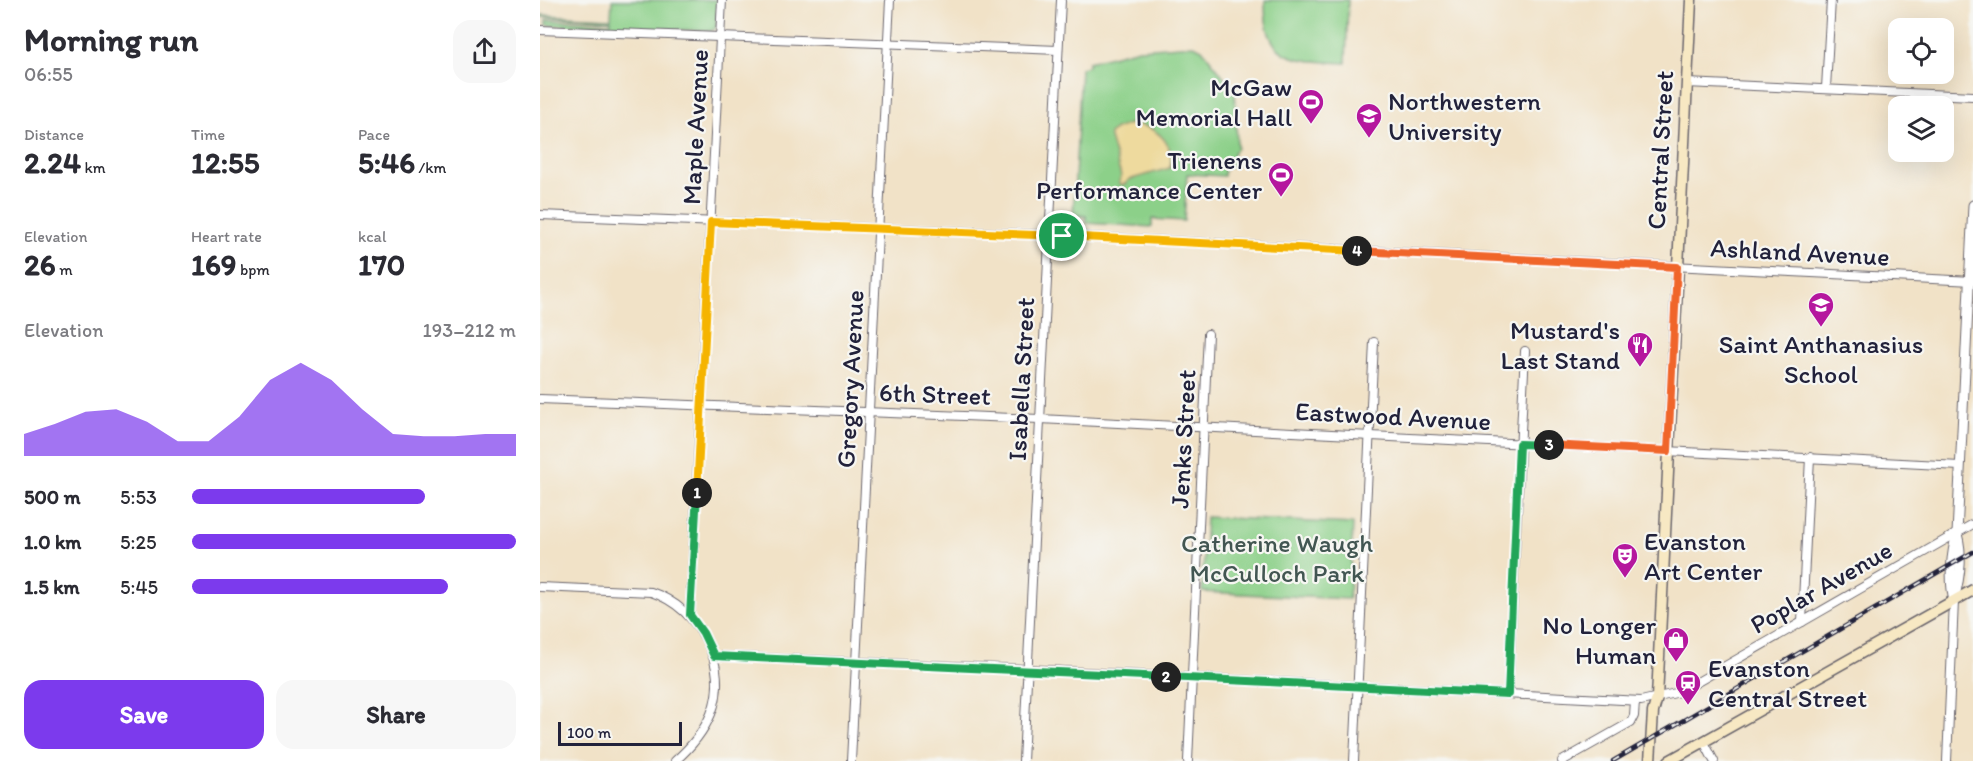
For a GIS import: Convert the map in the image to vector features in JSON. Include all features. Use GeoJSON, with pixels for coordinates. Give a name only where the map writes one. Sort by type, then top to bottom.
{"type":"FeatureCollection","features":[{"type":"Feature","properties":{"kind":"main road","name":"Central Street"},"geometry":{"type":"LineString","coordinates":[[1650,761],[1653,712],[1657,698],[1691,0]]}},
{"type":"Feature","properties":{"kind":"main road"},"geometry":{"type":"LineString","coordinates":[[1669,761],[1973,590]]}},
{"type":"Feature","properties":{"kind":"main road","name":"Central Street"},"geometry":{"type":"LineString","coordinates":[[1656,761],[1660,712],[1657,698]]}},
{"type":"Feature","properties":{"kind":"street","name":"Maple Avenue"},"geometry":{"type":"LineString","coordinates":[[690,615],[722,0]]}},
{"type":"Feature","properties":{"kind":"street","name":"Gregory Avenue"},"geometry":{"type":"LineString","coordinates":[[851,761],[890,0]]}},
{"type":"Feature","properties":{"kind":"street","name":"Isabella Street"},"geometry":{"type":"LineString","coordinates":[[1023,761],[1060,0]]}},
{"type":"Feature","properties":{"kind":"street"},"geometry":{"type":"LineString","coordinates":[[1826,88],[1831,0]]}},
{"type":"Feature","properties":{"kind":"street"},"geometry":{"type":"LineString","coordinates":[[540,30],[1058,50]]}},
{"type":"Feature","properties":{"kind":"street"},"geometry":{"type":"LineString","coordinates":[[1686,82],[1973,96]]}},
{"type":"Feature","properties":{"kind":"street"},"geometry":{"type":"LineString","coordinates":[[1947,761],[1954,601],[1951,588],[1953,546],[1957,534],[1973,205]]}},
{"type":"Feature","properties":{"kind":"street","name":"Ashland Avenue"},"geometry":{"type":"LineString","coordinates":[[540,215],[1049,235],[1971,281]]}},
{"type":"Feature","properties":{"kind":"street","name":"Jenks Street"},"geometry":{"type":"LineString","coordinates":[[1188,761],[1208,334]]}},
{"type":"Feature","properties":{"kind":"street"},"geometry":{"type":"LineString","coordinates":[[1354,761],[1374,342]]}},
{"type":"Feature","properties":{"kind":"street"},"geometry":{"type":"LineString","coordinates":[[1508,694],[1525,351]]}},
{"type":"Feature","properties":{"kind":"street","name":"6th Street"},"geometry":{"type":"LineString","coordinates":[[540,399],[1040,419]]}},
{"type":"Feature","properties":{"kind":"street","name":"Eastwood Avenue"},"geometry":{"type":"LineString","coordinates":[[1040,419],[1960,466]]}},
{"type":"Feature","properties":{"kind":"street"},"geometry":{"type":"LineString","coordinates":[[1802,622],[1810,457]]}},
{"type":"Feature","properties":{"kind":"street","name":"Poplar Avenue"},"geometry":{"type":"LineString","coordinates":[[714,656],[1027,669],[1635,701],[1680,692],[1973,524]]}},
{"type":"Feature","properties":{"kind":"street"},"geometry":{"type":"LineString","coordinates":[[540,587],[651,592],[664,597],[690,615],[703,633],[714,656],[716,694],[712,712],[693,744],[675,761]]}},
{"type":"Feature","properties":{"kind":"street"},"geometry":{"type":"LineString","coordinates":[[1562,761],[1631,722],[1634,716],[1635,701]]}},
{"type":"Feature","properties":{"kind":"street"},"geometry":{"type":"LineString","coordinates":[[1704,742],[1714,761]]}},
{"type":"Feature","properties":{"kind":"green space"},"geometry":{"type":"Polygon","coordinates":[[[612,0],[717,0],[716,28],[711,31],[546,25],[546,20],[611,23],[611,20],[540,17],[540,15],[611,18],[612,0]]]}},
{"type":"Feature","properties":{"kind":"green space"},"geometry":{"type":"Polygon","coordinates":[[[1265,0],[1348,0],[1346,63],[1297,58],[1276,47],[1266,21],[1265,0]]]}},
{"type":"Feature","properties":{"kind":"green space"},"geometry":{"type":"Polygon","coordinates":[[[1194,45],[1202,49],[1235,91],[1237,148],[1233,153],[1232,166],[1225,166],[1224,176],[1187,174],[1184,221],[1152,219],[1152,227],[1086,223],[1086,216],[1073,216],[1081,68],[1088,66],[1088,62],[1139,49],[1194,45]]]}},
{"type":"Feature","properties":{"kind":"green space","name":"Catherine Waugh McCulloch Park"},"geometry":{"type":"Polygon","coordinates":[[[1206,517],[1353,524],[1349,599],[1202,592],[1206,517]]]}},
{"type":"Feature","properties":{"kind":"sand"},"geometry":{"type":"Polygon","coordinates":[[[1129,124],[1147,127],[1161,136],[1170,150],[1170,168],[1128,180],[1122,185],[1119,182],[1121,176],[1109,134],[1129,124]]]}},
{"type":"Feature","properties":{"kind":"railway"},"geometry":{"type":"LineString","coordinates":[[1613,761],[1973,552]]}},
{"type":"Feature","properties":{"kind":"place","name":"McGaw Memorial Hall"},"geometry":{"type":"Point","coordinates":[1311,125]}},
{"type":"Feature","properties":{"kind":"place","name":"Northwestern University"},"geometry":{"type":"Point","coordinates":[1369,139]}},
{"type":"Feature","properties":{"kind":"place","name":"Trienens Performance Center"},"geometry":{"type":"Point","coordinates":[1281,198]}},
{"type":"Feature","properties":{"kind":"place","name":"Saint Anthanasius School"},"geometry":{"type":"Point","coordinates":[1821,328]}},
{"type":"Feature","properties":{"kind":"place","name":"Mustard's Last Stand"},"geometry":{"type":"Point","coordinates":[1640,368]}},
{"type":"Feature","properties":{"kind":"place","name":"Evanston Art Center"},"geometry":{"type":"Point","coordinates":[1625,579]}},
{"type":"Feature","properties":{"kind":"place","name":"No Longer Human"},"geometry":{"type":"Point","coordinates":[1676,663]}},
{"type":"Feature","properties":{"kind":"place","name":"Evanston Central Street"},"geometry":{"type":"Point","coordinates":[1688,706]}},
{"type":"Feature","properties":{"kind":"route"},"geometry":{"type":"LineString","coordinates":[[711,222],[1062,236],[1677,267],[1668,451],[1519,444],[1508,694],[1027,669],[714,656],[703,633],[690,615],[711,222]]}}]}
